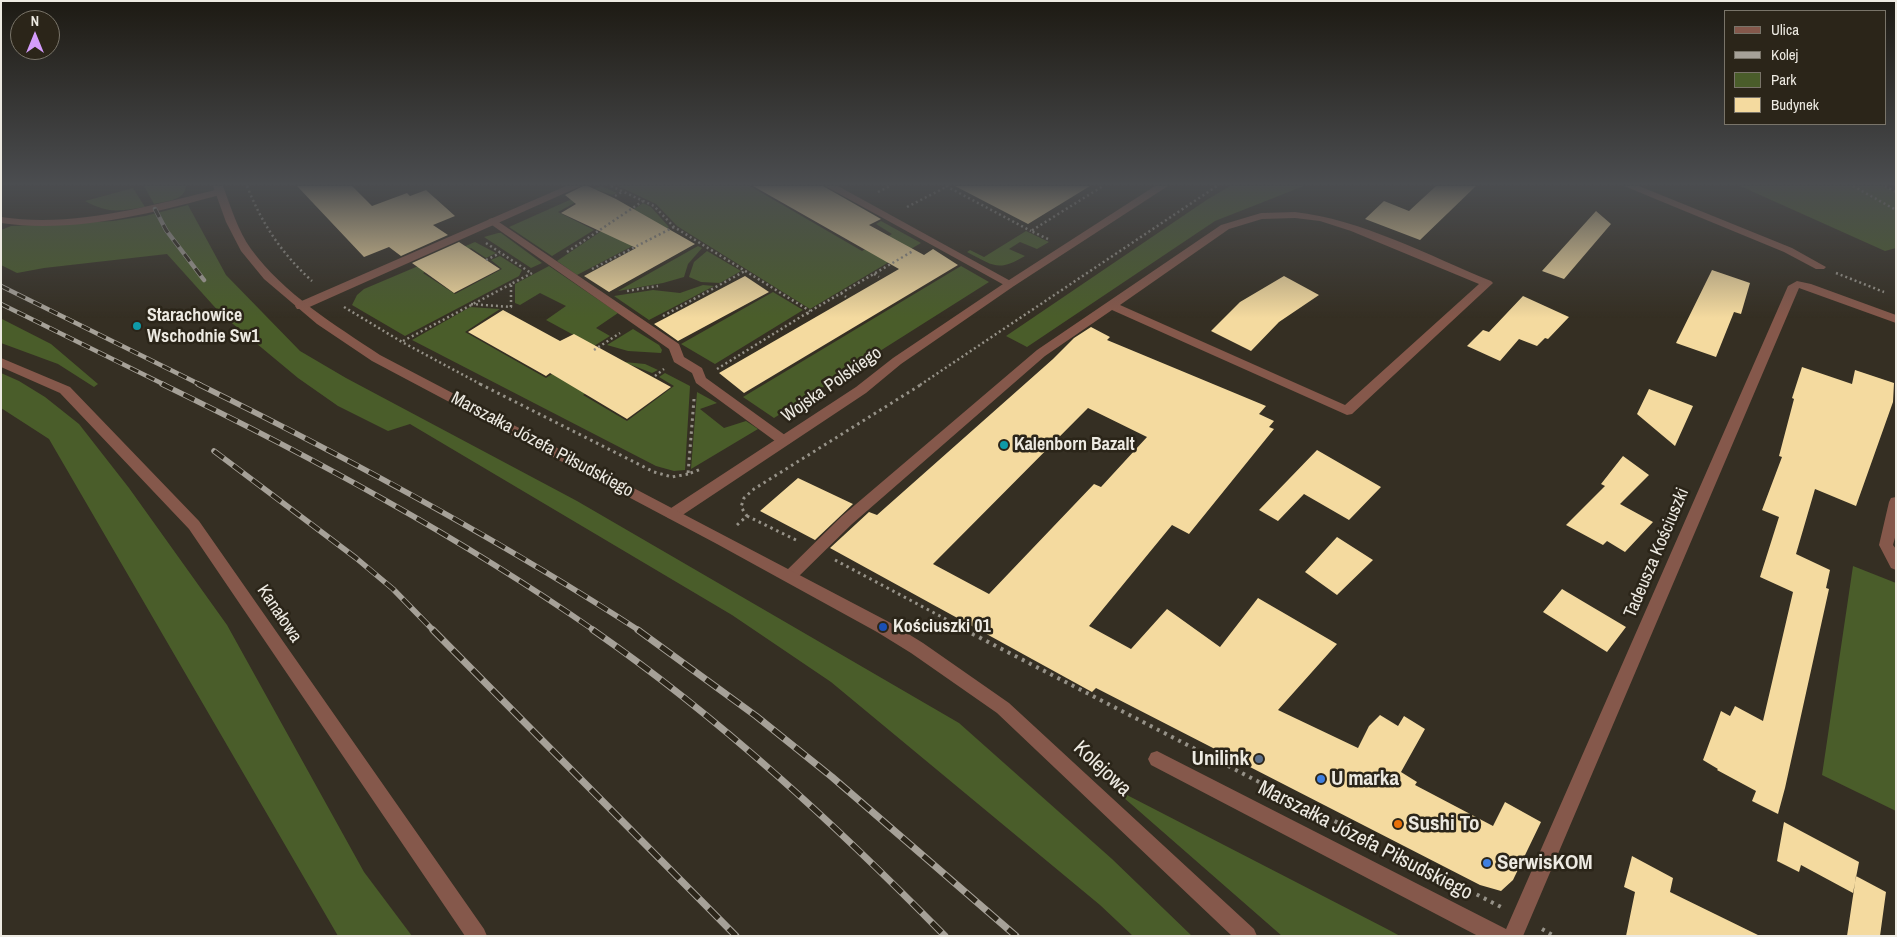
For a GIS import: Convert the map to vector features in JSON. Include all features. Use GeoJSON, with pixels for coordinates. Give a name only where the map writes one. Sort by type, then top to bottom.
{"type":"FeatureCollection","features":[{"type":"Feature","properties":{"kind":"street","name":"Marszałka Józefa Piłsudskiego"},"geometry":{"type":"LineString","coordinates":[[235,230],[246,249],[268,277],[301,306],[376,358],[790,576],[883,627],[917,648]]}},
{"type":"Feature","properties":{"kind":"street"},"geometry":{"type":"LineString","coordinates":[[301,306],[473,230]]}},
{"type":"Feature","properties":{"kind":"street"},"geometry":{"type":"LineString","coordinates":[[505,230],[550,263],[675,347],[678,359],[698,371],[700,380],[784,441]]}},
{"type":"Feature","properties":{"kind":"street"},"geometry":{"type":"LineString","coordinates":[[912,230],[1010,284]]}},
{"type":"Feature","properties":{"kind":"street","name":"Wojska Polskiego"},"geometry":{"type":"LineString","coordinates":[[673,514],[861,390],[897,361],[1010,284],[1095,230]]}},
{"type":"Feature","properties":{"kind":"street"},"geometry":{"type":"LineString","coordinates":[[790,576],[847,520],[1041,353],[1221,230]]}},
{"type":"Feature","properties":{"kind":"street"},"geometry":{"type":"LineString","coordinates":[[1111,305],[1347,411],[1487,283],[1357,230]]}},
{"type":"Feature","properties":{"kind":"street"},"geometry":{"type":"LineString","coordinates":[[1737,230],[1788,250],[1820,267]]}},
{"type":"Feature","properties":{"kind":"street","name":"Tadeusza Kościuszki"},"geometry":{"type":"LineString","coordinates":[[1513,936],[1794,286],[1797,284],[1807,286],[1896,319]]}},
{"type":"Feature","properties":{"kind":"street","name":"Kanałowa"},"geometry":{"type":"LineString","coordinates":[[1,362],[65,390],[194,525],[477,936]]}},
{"type":"Feature","properties":{"kind":"street"},"geometry":{"type":"LineString","coordinates":[[1896,502],[1886,545],[1896,564]]}},
{"type":"Feature","properties":{"kind":"street","name":"Kolejowa"},"geometry":{"type":"LineString","coordinates":[[917,648],[1003,708],[1247,936]]}},
{"type":"Feature","properties":{"kind":"street","name":"Marszałka Józefa Piłsudskiego"},"geometry":{"type":"LineString","coordinates":[[1157,759],[1499,936]]}},
{"type":"Feature","properties":{"kind":"path"},"geometry":{"type":"LineString","coordinates":[[267,230],[293,264],[328,294],[345,308],[402,342],[654,472],[672,477],[688,474],[700,470],[718,458],[754,489]]}},
{"type":"Feature","properties":{"kind":"path"},"geometry":{"type":"LineString","coordinates":[[402,342],[550,263],[600,230]]}},
{"type":"Feature","properties":{"kind":"path"},"geometry":{"type":"LineString","coordinates":[[574,279],[669,230]]}},
{"type":"Feature","properties":{"kind":"path"},"geometry":{"type":"LineString","coordinates":[[678,230],[812,316]]}},
{"type":"Feature","properties":{"kind":"path"},"geometry":{"type":"LineString","coordinates":[[1151,230],[1014,321],[960,360],[754,489],[744,498],[741,508],[747,516],[816,550],[1054,677],[1554,936]]}},
{"type":"Feature","properties":{"kind":"path"},"geometry":{"type":"LineString","coordinates":[[688,474],[695,384],[808,312],[932,240]]}},
{"type":"Feature","properties":{"kind":"path"},"geometry":{"type":"LineString","coordinates":[[486,260],[500,253]]}},
{"type":"Feature","properties":{"kind":"path"},"geometry":{"type":"LineString","coordinates":[[906,255],[912,258]]}},
{"type":"Feature","properties":{"kind":"path"},"geometry":{"type":"LineString","coordinates":[[1820,267],[1887,294]]}},
{"type":"Feature","properties":{"kind":"path"},"geometry":{"type":"LineString","coordinates":[[594,350],[745,271]]}},
{"type":"Feature","properties":{"kind":"path"},"geometry":{"type":"LineString","coordinates":[[874,274],[880,277]]}},
{"type":"Feature","properties":{"kind":"path"},"geometry":{"type":"LineString","coordinates":[[471,304],[511,307],[511,284]]}},
{"type":"Feature","properties":{"kind":"path"},"geometry":{"type":"LineString","coordinates":[[841,293],[846,297]]}},
{"type":"Feature","properties":{"kind":"path"},"geometry":{"type":"LineString","coordinates":[[771,335],[775,338]]}},
{"type":"Feature","properties":{"kind":"path"},"geometry":{"type":"LineString","coordinates":[[722,540],[747,516]]}},
{"type":"Feature","properties":{"kind":"green space"},"geometry":{"type":"Polygon","coordinates":[[[1,230],[201,230],[226,275],[300,351],[346,378],[577,501],[959,723],[1112,859],[1192,936],[1133,936],[1100,905],[831,682],[732,615],[410,424],[388,431],[338,406],[298,378],[221,314],[167,254],[44,268],[17,273],[1,265],[1,230]]]}},
{"type":"Feature","properties":{"kind":"green space"},"geometry":{"type":"Polygon","coordinates":[[[513,230],[594,230],[552,256],[513,230]]]}},
{"type":"Feature","properties":{"kind":"green space"},"geometry":{"type":"Polygon","coordinates":[[[603,230],[664,230],[577,275],[557,261],[603,230]]]}},
{"type":"Feature","properties":{"kind":"green space"},"geometry":{"type":"Polygon","coordinates":[[[683,230],[825,230],[862,251],[892,234],[885,230],[897,230],[921,243],[810,309],[683,230]]]}},
{"type":"Feature","properties":{"kind":"green space"},"geometry":{"type":"Polygon","coordinates":[[[1163,230],[1202,230],[1027,347],[1006,336],[1163,230]]]}},
{"type":"Feature","properties":{"kind":"green space"},"geometry":{"type":"Polygon","coordinates":[[[1838,230],[1896,230],[1896,248],[1885,251],[1838,230]]]}},
{"type":"Feature","properties":{"kind":"green space"},"geometry":{"type":"Polygon","coordinates":[[[1026,231],[1049,242],[1037,249],[1020,242],[1009,249],[1025,256],[1002,265],[990,264],[967,252],[970,250],[984,257],[1026,231]]]}},
{"type":"Feature","properties":{"kind":"green space"},"geometry":{"type":"Polygon","coordinates":[[[501,233],[542,263],[531,268],[484,237],[501,233]]]}},
{"type":"Feature","properties":{"kind":"green space"},"geometry":{"type":"Polygon","coordinates":[[[475,242],[496,253],[486,258],[471,248],[423,273],[455,294],[502,269],[491,260],[500,256],[522,270],[519,276],[405,336],[352,305],[357,295],[364,289],[475,242]]]}},
{"type":"Feature","properties":{"kind":"green space"},"geometry":{"type":"Polygon","coordinates":[[[698,246],[702,248],[688,264],[684,277],[663,283],[618,291],[698,246]]]}},
{"type":"Feature","properties":{"kind":"green space"},"geometry":{"type":"Polygon","coordinates":[[[707,251],[741,271],[720,283],[701,282],[689,277],[694,262],[707,251]]]}},
{"type":"Feature","properties":{"kind":"green space"},"geometry":{"type":"Polygon","coordinates":[[[549,266],[618,313],[596,328],[610,336],[594,346],[546,320],[566,306],[540,293],[520,305],[515,303],[515,284],[549,266]]]}},
{"type":"Feature","properties":{"kind":"green space"},"geometry":{"type":"Polygon","coordinates":[[[961,266],[989,282],[774,418],[743,397],[961,266]]]}},
{"type":"Feature","properties":{"kind":"green space"},"geometry":{"type":"Polygon","coordinates":[[[703,285],[714,286],[649,320],[614,296],[653,290],[680,293],[703,285]]]}},
{"type":"Feature","properties":{"kind":"green space"},"geometry":{"type":"Polygon","coordinates":[[[773,292],[803,310],[715,364],[681,344],[773,292]]]}},
{"type":"Feature","properties":{"kind":"green space"},"geometry":{"type":"Polygon","coordinates":[[[470,307],[500,309],[465,332],[546,378],[582,353],[614,361],[645,364],[658,370],[652,373],[629,364],[583,395],[627,421],[674,386],[659,377],[665,373],[690,386],[685,470],[674,471],[656,466],[412,340],[470,307]]]}},
{"type":"Feature","properties":{"kind":"green space"},"geometry":{"type":"Polygon","coordinates":[[[2,319],[51,344],[98,384],[94,387],[58,364],[1,343],[2,319]]]}},
{"type":"Feature","properties":{"kind":"green space"},"geometry":{"type":"Polygon","coordinates":[[[633,329],[659,345],[662,350],[661,353],[628,351],[607,345],[633,329]]]}},
{"type":"Feature","properties":{"kind":"green space"},"geometry":{"type":"Polygon","coordinates":[[[1,373],[19,381],[45,397],[79,424],[129,488],[227,625],[364,872],[412,936],[338,936],[49,439],[1,408],[1,373]]]}},
{"type":"Feature","properties":{"kind":"green space"},"geometry":{"type":"Polygon","coordinates":[[[697,392],[717,403],[700,409],[724,428],[746,421],[758,429],[691,469],[697,392]]]}},
{"type":"Feature","properties":{"kind":"green space"},"geometry":{"type":"Polygon","coordinates":[[[1853,566],[1896,583],[1896,811],[1822,775],[1853,566]]]}},
{"type":"Feature","properties":{"kind":"green space"},"geometry":{"type":"Polygon","coordinates":[[[1125,794],[1400,936],[1282,936],[1123,797],[1125,794]]]}},
{"type":"Feature","properties":{"kind":"building"},"geometry":{"type":"Polygon","coordinates":[[[338,230],[440,230],[448,235],[401,256],[389,247],[364,257],[338,230]]]}},
{"type":"Feature","properties":{"kind":"building"},"geometry":{"type":"Polygon","coordinates":[[[597,230],[670,230],[695,244],[609,292],[584,276],[636,248],[597,230]]]}},
{"type":"Feature","properties":{"kind":"building"},"geometry":{"type":"Polygon","coordinates":[[[830,230],[878,230],[924,255],[933,249],[958,265],[744,393],[719,373],[899,269],[830,230]]]}},
{"type":"Feature","properties":{"kind":"building"},"geometry":{"type":"Polygon","coordinates":[[[1393,230],[1431,230],[1420,240],[1393,230]]]}},
{"type":"Feature","properties":{"kind":"building"},"geometry":{"type":"Polygon","coordinates":[[[1579,230],[1606,230],[1564,279],[1542,271],[1579,230]]]}},
{"type":"Feature","properties":{"kind":"building"},"geometry":{"type":"Polygon","coordinates":[[[459,242],[500,269],[454,293],[412,263],[459,242]]]}},
{"type":"Feature","properties":{"kind":"building"},"geometry":{"type":"Polygon","coordinates":[[[1712,270],[1750,283],[1741,314],[1734,312],[1716,357],[1676,343],[1712,270]]]}},
{"type":"Feature","properties":{"kind":"building"},"geometry":{"type":"Polygon","coordinates":[[[745,276],[769,292],[678,341],[654,324],[745,276]]]}},
{"type":"Feature","properties":{"kind":"building"},"geometry":{"type":"Polygon","coordinates":[[[1284,276],[1319,295],[1279,322],[1251,351],[1211,331],[1240,302],[1284,276]]]}},
{"type":"Feature","properties":{"kind":"building"},"geometry":{"type":"Polygon","coordinates":[[[1523,296],[1569,317],[1548,339],[1545,338],[1537,346],[1519,339],[1500,361],[1467,346],[1483,330],[1489,332],[1523,296]]]}},
{"type":"Feature","properties":{"kind":"building"},"geometry":{"type":"Polygon","coordinates":[[[503,310],[560,341],[574,334],[671,387],[627,419],[550,373],[546,376],[468,332],[503,310]]]}},
{"type":"Feature","properties":{"kind":"building"},"geometry":{"type":"Polygon","coordinates":[[[1091,327],[1110,337],[1107,340],[1266,406],[1259,414],[1274,421],[1269,427],[1274,429],[1189,534],[1172,525],[1089,626],[1131,649],[1167,609],[1220,647],[1258,598],[1337,644],[1278,710],[1358,748],[1369,726],[1380,715],[1398,726],[1404,716],[1425,729],[1401,772],[1417,782],[1415,785],[1493,826],[1505,802],[1541,822],[1513,880],[1501,891],[1480,885],[1096,688],[1092,692],[830,548],[869,512],[877,515],[1053,359],[1074,338],[1091,327]],[[1088,408],[933,564],[989,594],[1094,484],[1101,487],[1147,437],[1088,408]]]}},
{"type":"Feature","properties":{"kind":"building"},"geometry":{"type":"Polygon","coordinates":[[[1802,367],[1852,384],[1855,370],[1894,383],[1893,402],[1856,506],[1815,489],[1796,554],[1830,570],[1826,588],[1829,589],[1778,814],[1752,801],[1756,791],[1717,770],[1703,760],[1721,711],[1730,716],[1735,706],[1763,721],[1793,592],[1760,577],[1779,517],[1762,510],[1782,457],[1779,456],[1794,399],[1792,398],[1802,367]]]}},
{"type":"Feature","properties":{"kind":"building"},"geometry":{"type":"Polygon","coordinates":[[[1649,389],[1693,406],[1675,446],[1637,414],[1649,389]]]}},
{"type":"Feature","properties":{"kind":"building"},"geometry":{"type":"Polygon","coordinates":[[[1317,450],[1381,487],[1349,520],[1304,494],[1278,521],[1259,510],[1317,450]]]}},
{"type":"Feature","properties":{"kind":"building"},"geometry":{"type":"Polygon","coordinates":[[[1623,456],[1649,475],[1620,504],[1653,522],[1625,552],[1607,541],[1603,545],[1566,525],[1605,486],[1601,484],[1623,456]]]}},
{"type":"Feature","properties":{"kind":"building"},"geometry":{"type":"Polygon","coordinates":[[[798,478],[853,504],[815,540],[760,511],[798,478]]]}},
{"type":"Feature","properties":{"kind":"building"},"geometry":{"type":"Polygon","coordinates":[[[1337,537],[1373,560],[1337,595],[1305,572],[1337,537]]]}},
{"type":"Feature","properties":{"kind":"building"},"geometry":{"type":"Polygon","coordinates":[[[1562,589],[1626,627],[1607,652],[1543,612],[1562,589]]]}},
{"type":"Feature","properties":{"kind":"building"},"geometry":{"type":"Polygon","coordinates":[[[1784,822],[1859,862],[1853,893],[1801,865],[1799,872],[1777,861],[1784,822]]]}},
{"type":"Feature","properties":{"kind":"building"},"geometry":{"type":"Polygon","coordinates":[[[1632,856],[1673,878],[1670,892],[1760,936],[1626,936],[1635,892],[1624,887],[1632,856]]]}},
{"type":"Feature","properties":{"kind":"building"},"geometry":{"type":"Polygon","coordinates":[[[1856,876],[1886,892],[1880,936],[1847,936],[1856,876]]]}},
{"type":"Feature","properties":{"kind":"railway"},"geometry":{"type":"LineString","coordinates":[[166,230],[204,280]]}},
{"type":"Feature","properties":{"kind":"railway"},"geometry":{"type":"LineString","coordinates":[[1,286],[201,385]]}},
{"type":"Feature","properties":{"kind":"railway"},"geometry":{"type":"LineString","coordinates":[[1,304],[165,385]]}},
{"type":"Feature","properties":{"kind":"railway"},"geometry":{"type":"LineString","coordinates":[[162,384],[274,440],[383,499],[491,563],[595,631]]}},
{"type":"Feature","properties":{"kind":"railway"},"geometry":{"type":"LineString","coordinates":[[198,384],[311,441],[423,501],[532,564],[640,631]]}},
{"type":"Feature","properties":{"kind":"railway"},"geometry":{"type":"LineString","coordinates":[[214,451],[356,558],[393,589],[434,631]]}},
{"type":"Feature","properties":{"kind":"railway"},"geometry":{"type":"LineString","coordinates":[[433,630],[736,936]]}},
{"type":"Feature","properties":{"kind":"railway"},"geometry":{"type":"LineString","coordinates":[[593,630],[687,700],[776,775],[862,854],[945,936]]}},
{"type":"Feature","properties":{"kind":"railway"},"geometry":{"type":"LineString","coordinates":[[638,630],[756,716],[832,777],[1016,936]]}},
{"type":"Feature","properties":{"kind":"place","name":"Starachowice Wschodnie Sw1"},"geometry":{"type":"Point","coordinates":[137,326]}},
{"type":"Feature","properties":{"kind":"place","name":"Kalenborn Bazalt"},"geometry":{"type":"Point","coordinates":[1004,445]}},
{"type":"Feature","properties":{"kind":"place","name":"Kościuszki 01"},"geometry":{"type":"Point","coordinates":[883,627]}},
{"type":"Feature","properties":{"kind":"place","name":"Unilink"},"geometry":{"type":"Point","coordinates":[1259,759]}},
{"type":"Feature","properties":{"kind":"place","name":"U marka"},"geometry":{"type":"Point","coordinates":[1321,779]}},
{"type":"Feature","properties":{"kind":"place","name":"Sushi To"},"geometry":{"type":"Point","coordinates":[1398,824]}},
{"type":"Feature","properties":{"kind":"place","name":"SerwisKOM"},"geometry":{"type":"Point","coordinates":[1487,863]}}]}
